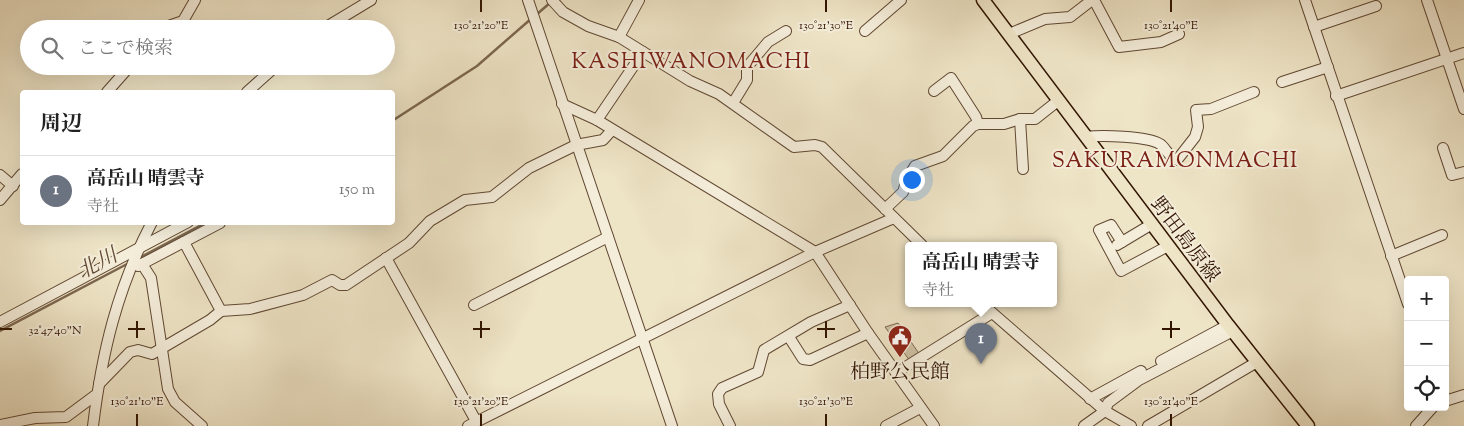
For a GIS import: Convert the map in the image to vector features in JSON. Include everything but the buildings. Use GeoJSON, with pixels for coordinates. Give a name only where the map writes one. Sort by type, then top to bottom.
{"type":"FeatureCollection","features":[{"type":"Feature","properties":{"kind":"main road","name":"野田島原線"},"geometry":{"type":"LineString","coordinates":[[987,2],[1168,246],[1308,426]]}},
{"type":"Feature","properties":{"kind":"street"},"geometry":{"type":"LineString","coordinates":[[183,20],[196,0]]}},
{"type":"Feature","properties":{"kind":"street"},"geometry":{"type":"LineString","coordinates":[[338,20],[371,0]]}},
{"type":"Feature","properties":{"kind":"street"},"geometry":{"type":"LineString","coordinates":[[620,38],[639,0]]}},
{"type":"Feature","properties":{"kind":"street"},"geometry":{"type":"LineString","coordinates":[[865,31],[901,0]]}},
{"type":"Feature","properties":{"kind":"street"},"geometry":{"type":"LineString","coordinates":[[1009,34],[1045,19],[1070,17],[1093,0],[1119,47],[1161,42],[1179,34]]}},
{"type":"Feature","properties":{"kind":"street"},"geometry":{"type":"LineString","coordinates":[[1305,0],[1404,293]]}},
{"type":"Feature","properties":{"kind":"street"},"geometry":{"type":"LineString","coordinates":[[1427,0],[1464,108]]}},
{"type":"Feature","properties":{"kind":"street"},"geometry":{"type":"LineString","coordinates":[[553,2],[563,12],[588,26],[620,38],[733,103],[794,147],[815,145],[822,147],[919,242]]}},
{"type":"Feature","properties":{"kind":"street"},"geometry":{"type":"LineString","coordinates":[[529,3],[672,426]]}},
{"type":"Feature","properties":{"kind":"street"},"geometry":{"type":"LineString","coordinates":[[1314,27],[1370,5]]}},
{"type":"Feature","properties":{"kind":"street"},"geometry":{"type":"LineString","coordinates":[[733,103],[747,80],[747,67],[768,42],[786,30]]}},
{"type":"Feature","properties":{"kind":"street"},"geometry":{"type":"LineString","coordinates":[[597,120],[643,52]]}},
{"type":"Feature","properties":{"kind":"street"},"geometry":{"type":"LineString","coordinates":[[1336,96],[1464,53]]}},
{"type":"Feature","properties":{"kind":"street"},"geometry":{"type":"LineString","coordinates":[[1282,82],[1328,67]]}},
{"type":"Feature","properties":{"kind":"street"},"geometry":{"type":"LineString","coordinates":[[112,90],[123,75]]}},
{"type":"Feature","properties":{"kind":"street"},"geometry":{"type":"LineString","coordinates":[[249,90],[266,75]]}},
{"type":"Feature","properties":{"kind":"street"},"geometry":{"type":"LineString","coordinates":[[934,91],[951,78],[976,116],[978,124]]}},
{"type":"Feature","properties":{"kind":"street"},"geometry":{"type":"LineString","coordinates":[[1086,136],[1105,134],[1158,143],[1173,159],[1177,160],[1196,137],[1198,127],[1196,110],[1211,109],[1254,92]]}},
{"type":"Feature","properties":{"kind":"street"},"geometry":{"type":"LineString","coordinates":[[885,209],[904,192],[907,179],[915,166],[944,156],[970,128],[978,124],[1004,124],[1020,119],[1039,117],[1058,100]]}},
{"type":"Feature","properties":{"kind":"street"},"geometry":{"type":"LineString","coordinates":[[562,104],[597,120],[815,252],[868,333],[934,426]]}},
{"type":"Feature","properties":{"kind":"street"},"geometry":{"type":"LineString","coordinates":[[1020,119],[1023,168]]}},
{"type":"Feature","properties":{"kind":"street"},"geometry":{"type":"LineString","coordinates":[[0,425],[35,418],[68,421],[130,352],[138,350],[152,354],[210,320],[221,311],[250,309],[288,300],[303,295],[332,280],[340,285],[346,285],[409,243],[430,221],[465,200],[492,197],[529,168],[576,145],[604,140],[612,130]]}},
{"type":"Feature","properties":{"kind":"street"},"geometry":{"type":"LineString","coordinates":[[1443,148],[1452,175],[1464,172]]}},
{"type":"Feature","properties":{"kind":"street"},"geometry":{"type":"LineString","coordinates":[[0,175],[13,186]]}},
{"type":"Feature","properties":{"kind":"street"},"geometry":{"type":"LineString","coordinates":[[0,200],[20,177]]}},
{"type":"Feature","properties":{"kind":"street"},"geometry":{"type":"LineString","coordinates":[[386,258],[472,423],[815,252],[894,218]]}},
{"type":"Feature","properties":{"kind":"street"},"geometry":{"type":"LineString","coordinates":[[1122,242],[1111,224],[1099,230],[1121,271],[1168,246]]}},
{"type":"Feature","properties":{"kind":"street"},"geometry":{"type":"LineString","coordinates":[[1110,249],[1152,224]]}},
{"type":"Feature","properties":{"kind":"street"},"geometry":{"type":"LineString","coordinates":[[93,426],[106,341],[115,310],[135,266],[139,248],[150,225]]}},
{"type":"Feature","properties":{"kind":"street"},"geometry":{"type":"LineString","coordinates":[[0,322],[182,225]]}},
{"type":"Feature","properties":{"kind":"street"},"geometry":{"type":"LineString","coordinates":[[135,266],[216,225]]}},
{"type":"Feature","properties":{"kind":"street"},"geometry":{"type":"LineString","coordinates":[[1391,256],[1442,235]]}},
{"type":"Feature","properties":{"kind":"street"},"geometry":{"type":"LineString","coordinates":[[474,305],[608,237]]}},
{"type":"Feature","properties":{"kind":"street"},"geometry":{"type":"LineString","coordinates":[[184,242],[221,311]]}},
{"type":"Feature","properties":{"kind":"street"},"geometry":{"type":"LineString","coordinates":[[135,266],[151,278],[160,349],[168,389],[175,402],[202,426]]}},
{"type":"Feature","properties":{"kind":"street"},"geometry":{"type":"LineString","coordinates":[[730,426],[719,404],[718,394],[722,388],[758,372],[764,350],[789,337],[811,322],[850,305]]}},
{"type":"Feature","properties":{"kind":"street"},"geometry":{"type":"LineString","coordinates":[[985,307],[1090,399],[1105,411],[1131,426]]}},
{"type":"Feature","properties":{"kind":"street"},"geometry":{"type":"LineString","coordinates":[[896,373],[992,314]]}},
{"type":"Feature","properties":{"kind":"street"},"geometry":{"type":"LineString","coordinates":[[1090,399],[1231,328]]}},
{"type":"Feature","properties":{"kind":"street"},"geometry":{"type":"LineString","coordinates":[[1084,426],[1105,411],[1108,403],[1139,380],[1231,328]]}},
{"type":"Feature","properties":{"kind":"street"},"geometry":{"type":"LineString","coordinates":[[789,337],[803,359],[810,360],[868,333]]}},
{"type":"Feature","properties":{"kind":"street"},"geometry":{"type":"LineString","coordinates":[[1148,426],[1257,362]]}},
{"type":"Feature","properties":{"kind":"street"},"geometry":{"type":"LineString","coordinates":[[1449,399],[1464,395]]}},
{"type":"Feature","properties":{"kind":"street"},"geometry":{"type":"LineString","coordinates":[[886,426],[920,408]]}},
{"type":"Feature","properties":{"kind":"street"},"geometry":{"type":"LineString","coordinates":[[1416,426],[1429,411]]}},
{"type":"Feature","properties":{"kind":"shaded area"},"geometry":{"type":"Polygon","coordinates":[[[898,323],[920,355],[910,361],[885,327],[898,323]]]}},
{"type":"Feature","properties":{"kind":"waterway","name":"北川"},"geometry":{"type":"LineString","coordinates":[[536,15],[551,2]]}},
{"type":"Feature","properties":{"kind":"waterway","name":"北川"},"geometry":{"type":"LineString","coordinates":[[395,119],[477,66],[532,18]]}},
{"type":"Feature","properties":{"kind":"waterway","name":"北川"},"geometry":{"type":"LineString","coordinates":[[139,258],[201,225]]}},
{"type":"Feature","properties":{"kind":"waterway","name":"北川"},"geometry":{"type":"LineString","coordinates":[[0,331],[129,263]]}},
{"type":"Feature","properties":{"kind":"place","name":"柏野公民館"},"geometry":{"type":"Point","coordinates":[900,358]}},
{"type":"Feature","properties":{"kind":"place","name":"高岳山 晴雲寺"},"geometry":{"type":"Point","coordinates":[981,364]}},
{"type":"Feature","properties":{"kind":"district","name":"KASHIWANOMACHI"},"geometry":{"type":"Point","coordinates":[691,60]}},
{"type":"Feature","properties":{"kind":"district","name":"SAKURAMONMACHI"},"geometry":{"type":"Point","coordinates":[1175,159]}}]}
